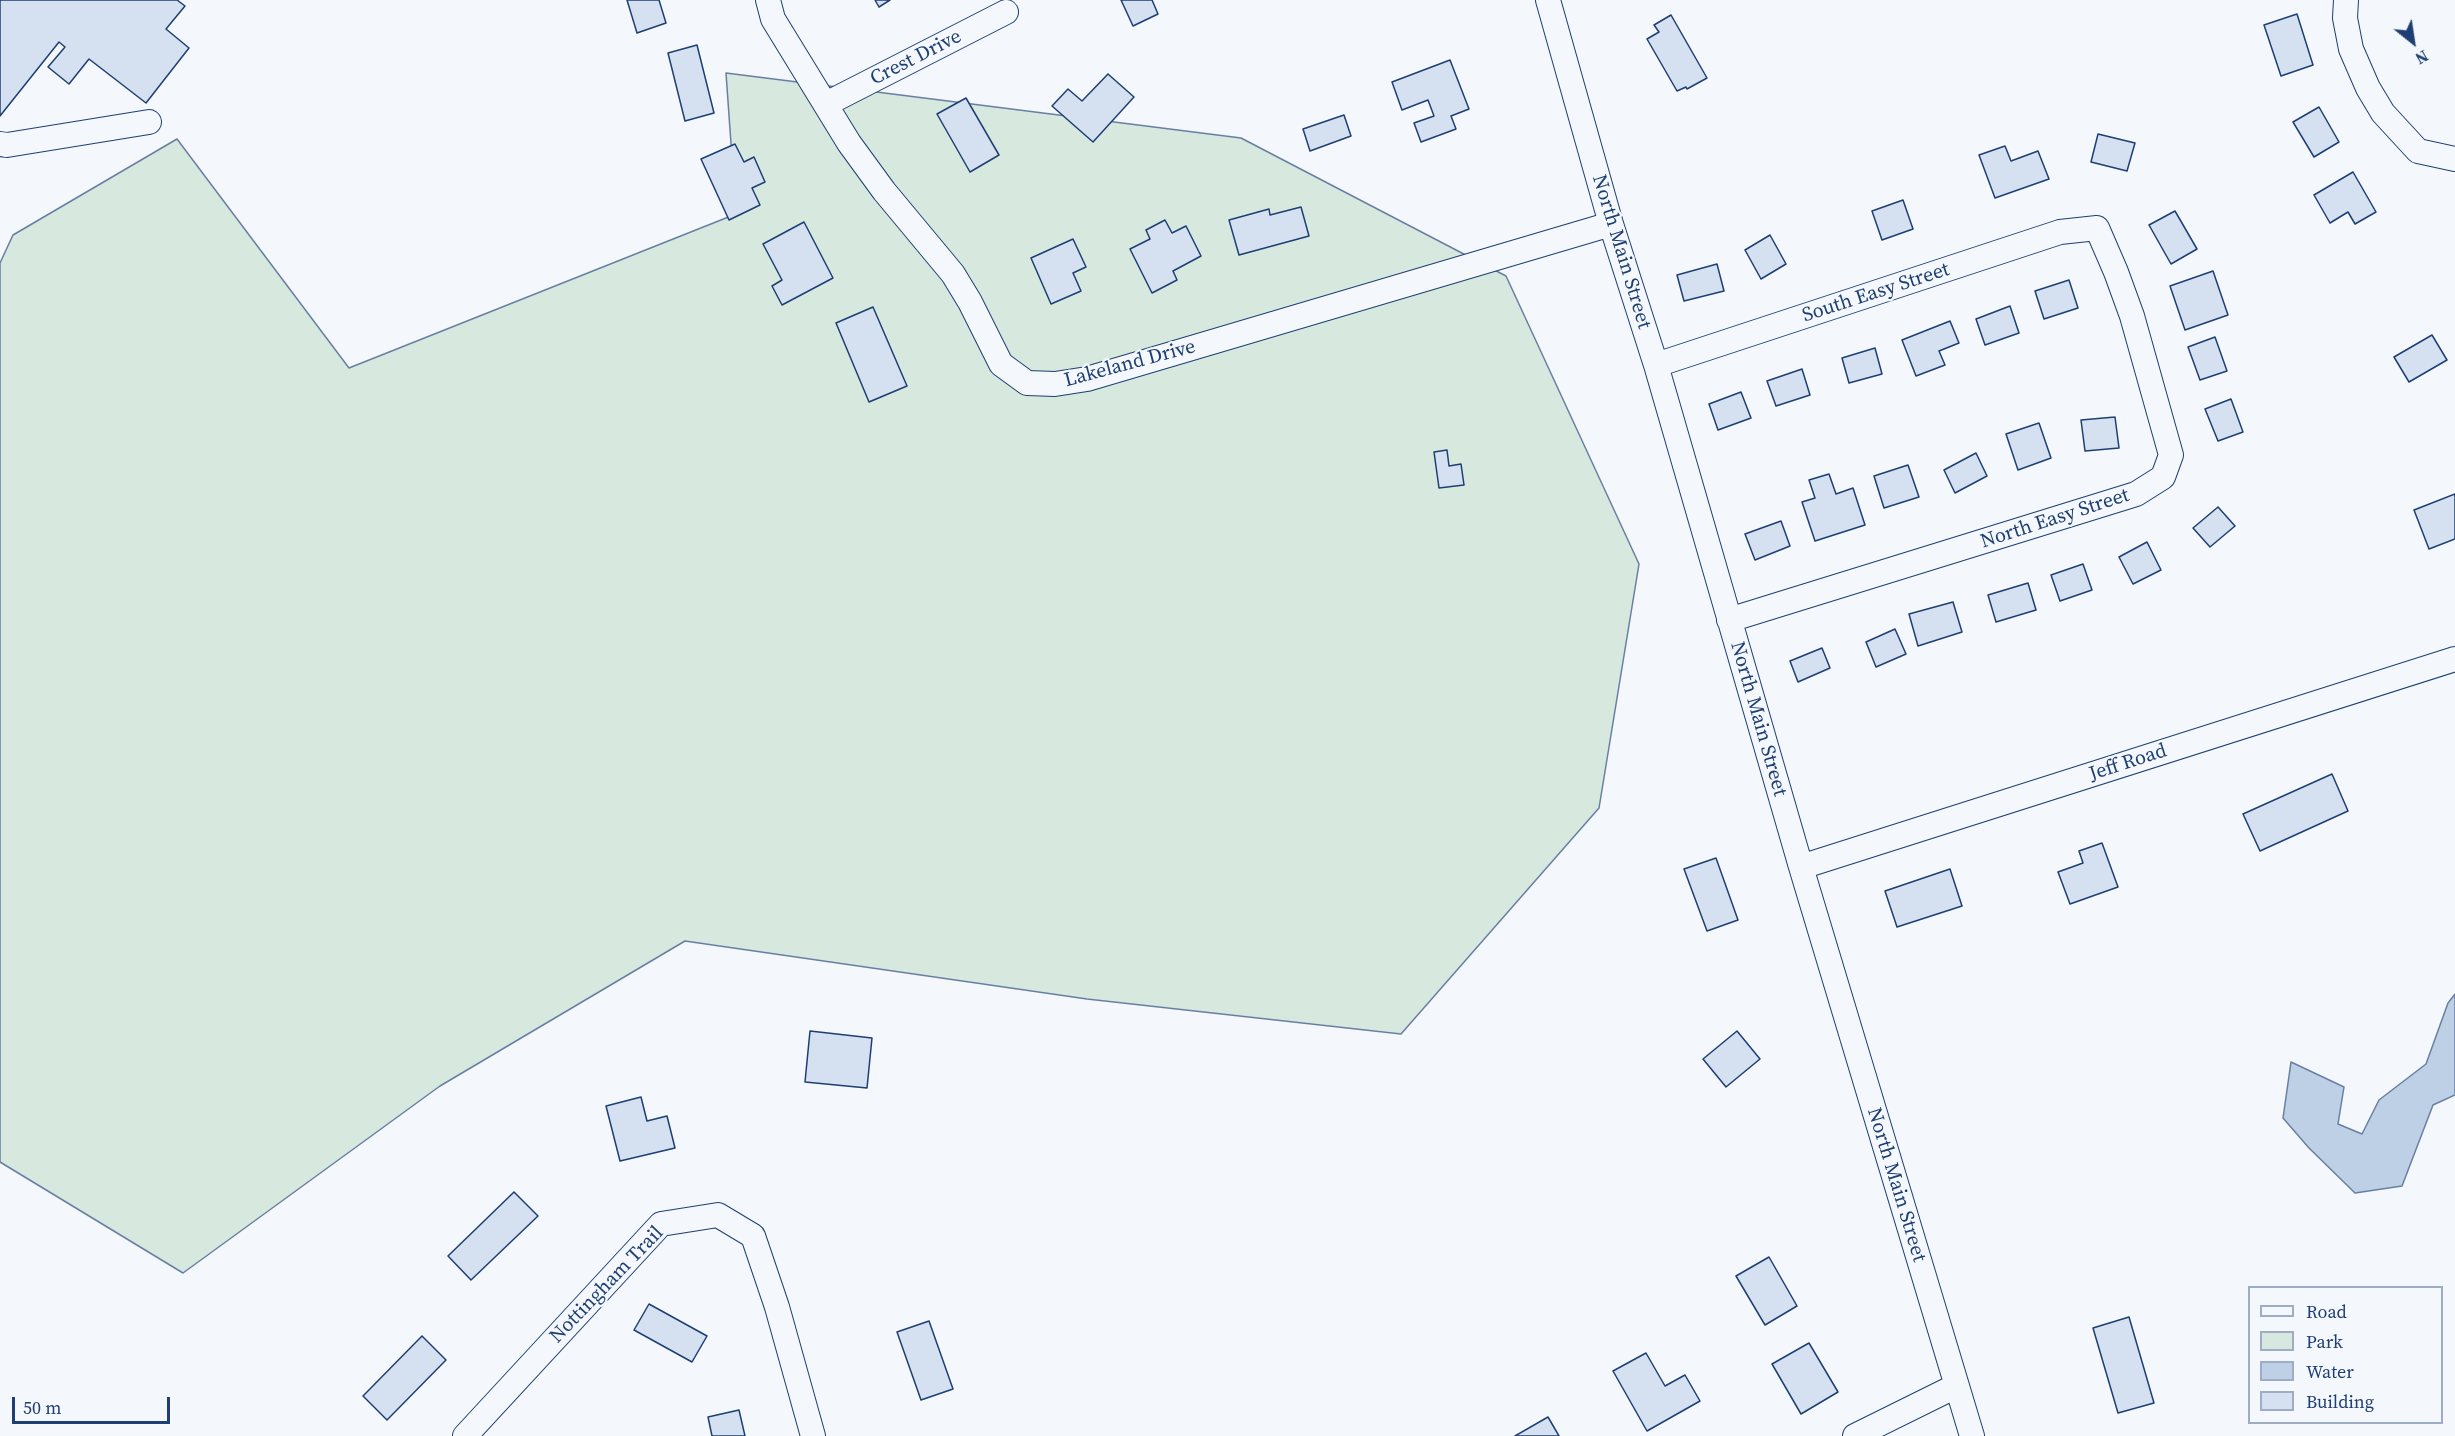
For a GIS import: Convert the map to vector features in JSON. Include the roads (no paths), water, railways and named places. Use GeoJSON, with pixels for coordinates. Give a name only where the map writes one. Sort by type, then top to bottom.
{"type":"FeatureCollection","features":[{"type":"Feature","properties":{"kind":"street","name":"Lakeland Drive"},"geometry":{"type":"LineString","coordinates":[[768,0],[773,19],[849,143],[953,274],[970,302],[1001,364],[1027,383],[1055,384],[1087,379],[1611,224]]}},
{"type":"Feature","properties":{"kind":"street","name":"North Main Street"},"geometry":{"type":"LineString","coordinates":[[1548,0],[1611,224],[1656,365],[1801,867],[1972,1436]]}},
{"type":"Feature","properties":{"kind":"street"},"geometry":{"type":"LineString","coordinates":[[2346,0],[2345,18],[2351,49],[2368,88],[2383,113],[2418,151],[2455,159]]}},
{"type":"Feature","properties":{"kind":"street","name":"Crest Drive"},"geometry":{"type":"LineString","coordinates":[[826,104],[1006,12]]}},
{"type":"Feature","properties":{"kind":"street"},"geometry":{"type":"LineString","coordinates":[[0,144],[7,145],[148,122]]}},
{"type":"Feature","properties":{"kind":"street","name":"South Easy Street"},"geometry":{"type":"LineString","coordinates":[[1656,365],[2060,232],[2097,228]]}},
{"type":"Feature","properties":{"kind":"street","name":"North Easy Street"},"geometry":{"type":"LineString","coordinates":[[1729,621],[2136,494],[2163,477],[2170,455],[2132,316],[2097,228]]}},
{"type":"Feature","properties":{"kind":"street","name":"Jeff Road"},"geometry":{"type":"LineString","coordinates":[[1801,867],[2455,659]]}},
{"type":"Feature","properties":{"kind":"street","name":"Nottingham Trail"},"geometry":{"type":"LineString","coordinates":[[465,1436],[661,1224],[718,1215],[753,1236],[777,1307],[813,1436]]}},
{"type":"Feature","properties":{"kind":"street"},"geometry":{"type":"LineString","coordinates":[[1855,1436],[1956,1386]]}},
{"type":"Feature","properties":{"kind":"water"},"geometry":{"type":"Polygon","coordinates":[[[2455,994],[2455,1095],[2433,1105],[2402,1186],[2355,1193],[2309,1148],[2283,1118],[2291,1062],[2344,1087],[2338,1124],[2362,1134],[2379,1100],[2426,1064],[2448,1003],[2455,994]]]}}]}
